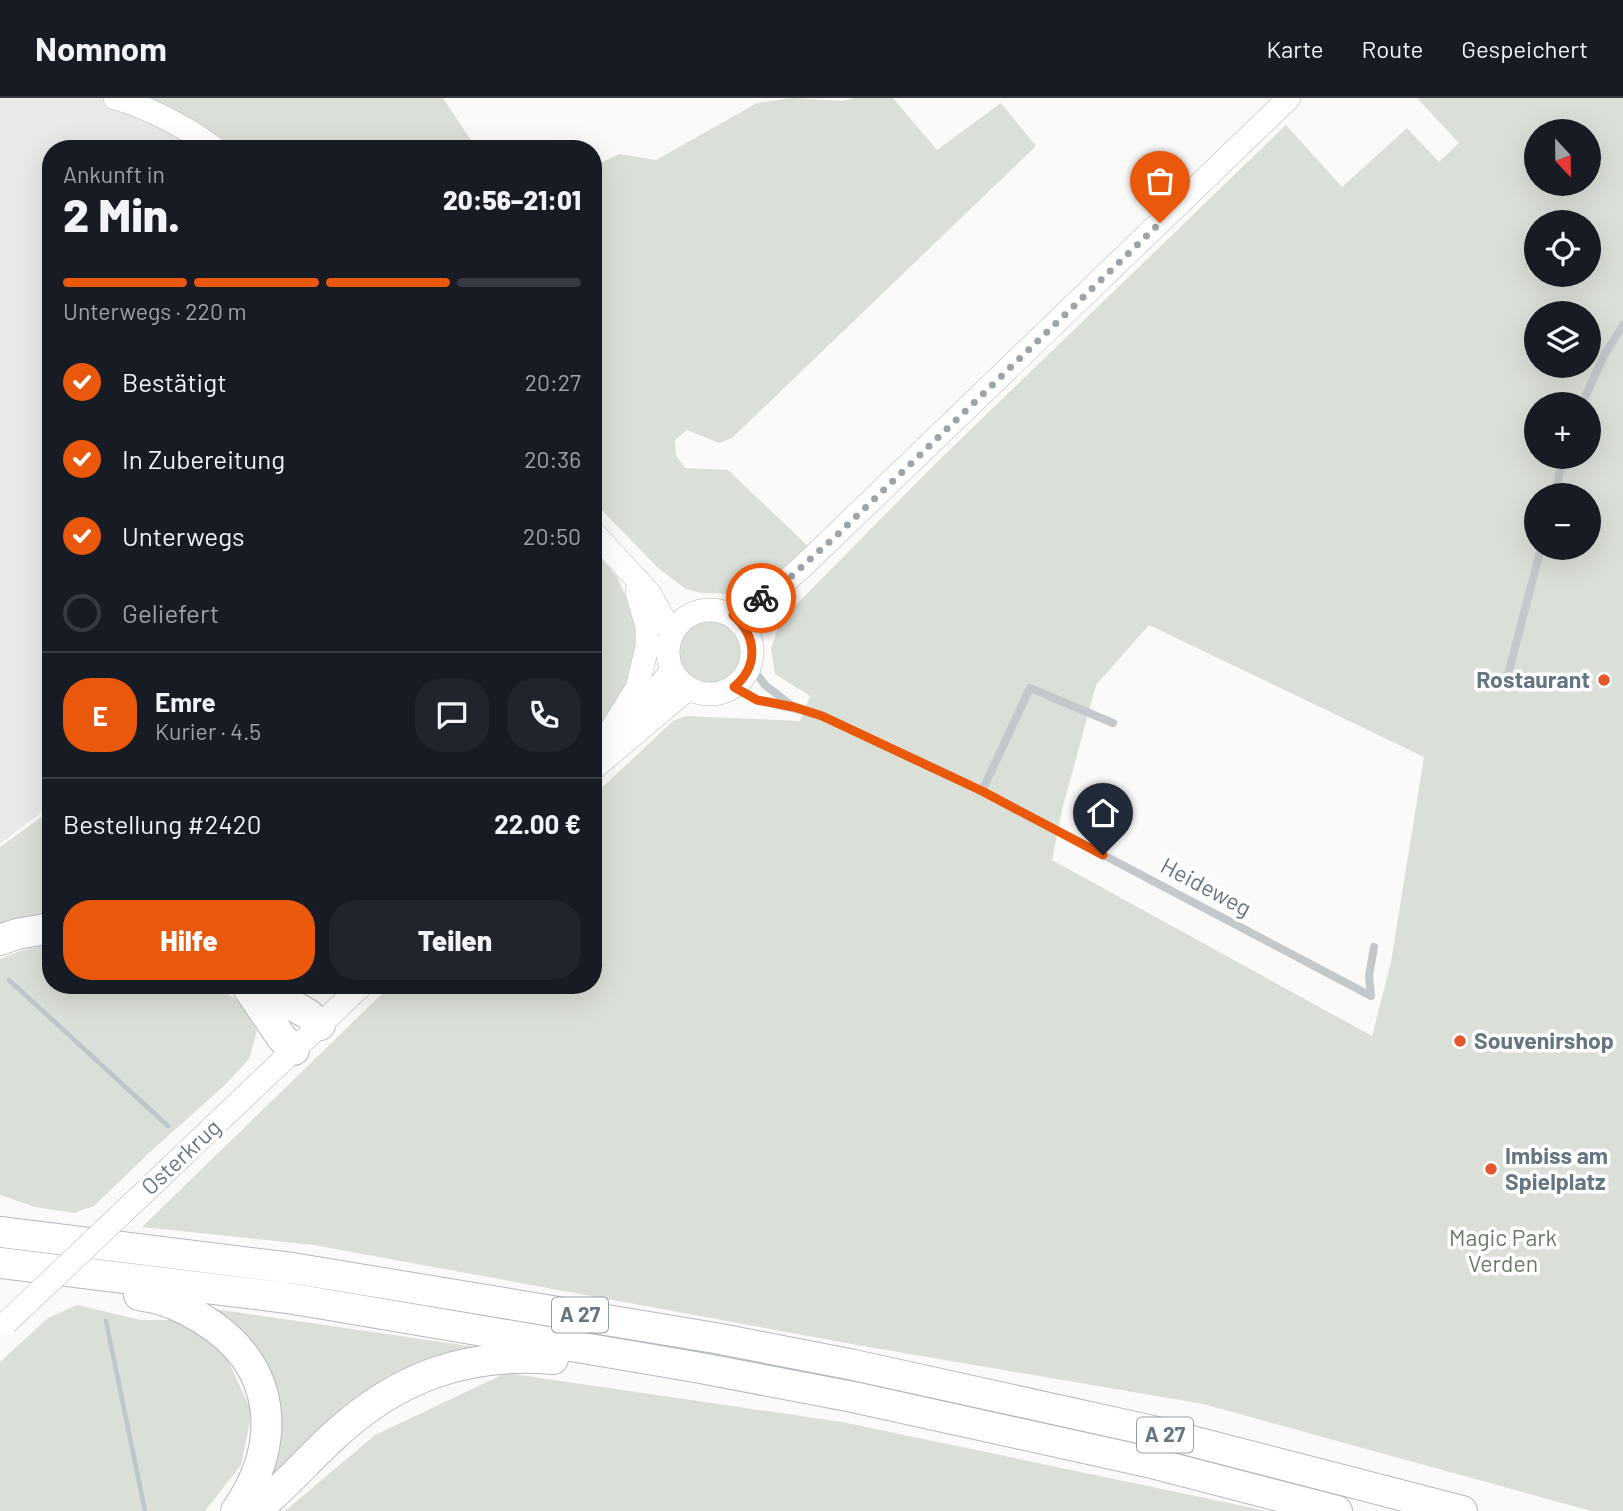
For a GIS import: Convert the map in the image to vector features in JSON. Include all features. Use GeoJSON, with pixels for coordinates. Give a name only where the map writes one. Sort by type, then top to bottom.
{"type":"FeatureCollection","features":[{"type":"Feature","properties":{"kind":"highway"},"geometry":{"type":"LineString","coordinates":[[0,940],[42,930]]}},
{"type":"Feature","properties":{"kind":"highway"},"geometry":{"type":"LineString","coordinates":[[252,994],[282,1038],[294,1050]]}},
{"type":"Feature","properties":{"kind":"highway"},"geometry":{"type":"LineString","coordinates":[[272,994],[308,1014],[320,1026]]}},
{"type":"Feature","properties":{"kind":"highway"},"geometry":{"type":"LineString","coordinates":[[0,1216],[75,1227],[99,1243]]}},
{"type":"Feature","properties":{"kind":"highway","name":"A 27"},"geometry":{"type":"LineString","coordinates":[[0,1231],[292,1268],[715,1338],[1031,1404],[1462,1511]]}},
{"type":"Feature","properties":{"kind":"highway","name":"A 27"},"geometry":{"type":"LineString","coordinates":[[0,1263],[288,1297],[678,1365],[880,1403],[1148,1462],[1327,1508]]}},
{"type":"Feature","properties":{"kind":"highway"},"geometry":{"type":"LineString","coordinates":[[47,1269],[72,1286],[164,1300],[184,1308],[215,1326],[241,1351],[260,1383],[267,1421],[260,1462],[236,1511]]}},
{"type":"Feature","properties":{"kind":"highway"},"geometry":{"type":"LineString","coordinates":[[255,1511],[337,1433],[374,1403],[403,1386],[438,1371],[468,1362],[502,1358],[558,1360],[652,1373],[678,1365]]}},
{"type":"Feature","properties":{"kind":"main road"},"geometry":{"type":"LineString","coordinates":[[115,98],[132,103],[204,140]]}},
{"type":"Feature","properties":{"kind":"main road"},"geometry":{"type":"LineString","coordinates":[[733,615],[785,582],[873,501],[1289,98]]}},
{"type":"Feature","properties":{"kind":"main road"},"geometry":{"type":"LineString","coordinates":[[602,542],[645,588],[672,634]]}},
{"type":"Feature","properties":{"kind":"main road"},"geometry":{"type":"LineString","coordinates":[[749,634],[785,582]]}},
{"type":"Feature","properties":{"kind":"main road"},"geometry":{"type":"LineString","coordinates":[[645,588],[689,615]]}},
{"type":"Feature","properties":{"kind":"main road"},"geometry":{"type":"LineString","coordinates":[[602,759],[612,728],[637,688],[647,647],[647,626],[637,593],[645,588]]}},
{"type":"Feature","properties":{"kind":"main road"},"geometry":{"type":"LineString","coordinates":[[710,609],[733,615],[749,634],[753,651],[746,674],[734,687],[720,693],[709,694],[689,688],[672,670],[668,658],[668,646],[678,624],[689,615],[710,609]]}},
{"type":"Feature","properties":{"kind":"main road"},"geometry":{"type":"LineString","coordinates":[[602,759],[672,670]]}},
{"type":"Feature","properties":{"kind":"main road"},"geometry":{"type":"LineString","coordinates":[[602,759],[689,688]]}},
{"type":"Feature","properties":{"kind":"main road","name":"Osterkrug"},"geometry":{"type":"LineString","coordinates":[[3,1326],[353,994]]}},
{"type":"Feature","properties":{"kind":"lane"},"geometry":{"type":"LineString","coordinates":[[1587,392],[1603,358],[1623,325]]}},
{"type":"Feature","properties":{"kind":"lane"},"geometry":{"type":"LineString","coordinates":[[1507,678],[1538,560]]}},
{"type":"Feature","properties":{"kind":"lane","name":"Heideweg"},"geometry":{"type":"LineString","coordinates":[[750,666],[766,685],[794,707]]}},
{"type":"Feature","properties":{"kind":"lane","name":"Heideweg"},"geometry":{"type":"LineString","coordinates":[[734,687],[757,700],[822,716],[982,791],[1371,996],[1369,976],[1374,947]]}},
{"type":"Feature","properties":{"kind":"lane"},"geometry":{"type":"LineString","coordinates":[[982,791],[1030,688],[1114,723]]}},
{"type":"Feature","properties":{"kind":"shaded area"},"geometry":{"type":"Polygon","coordinates":[[[0,98],[106,98],[192,140],[42,140],[42,812],[0,844],[0,98]]]}},
{"type":"Feature","properties":{"kind":"green space"},"geometry":{"type":"Polygon","coordinates":[[[123,98],[443,98],[471,140],[201,140],[123,98]]]}},
{"type":"Feature","properties":{"kind":"green space"},"geometry":{"type":"Polygon","coordinates":[[[793,98],[843,101],[854,98],[893,98],[937,150],[1001,103],[1036,146],[732,438],[719,443],[687,430],[675,440],[676,455],[685,468],[728,470],[809,547],[750,594],[702,593],[686,589],[659,569],[602,510],[602,162],[620,154],[656,160],[757,103],[793,98]]]}},
{"type":"Feature","properties":{"kind":"green space","name":"Magic Park Verden"},"geometry":{"type":"Polygon","coordinates":[[[1417,98],[1623,98],[1623,1511],[1591,1511],[1203,1404],[857,1345],[314,1245],[142,1227],[382,994],[602,994],[602,788],[673,721],[686,716],[800,721],[810,696],[775,674],[771,648],[781,620],[934,465],[1286,125],[1342,187],[1407,128],[1439,162],[1459,143],[1417,98]],[[1149,625],[1096,685],[1062,810],[1052,860],[1372,1036],[1391,962],[1424,757],[1149,625]]]}},
{"type":"Feature","properties":{"kind":"green space"},"geometry":{"type":"Polygon","coordinates":[[[602,560],[617,577],[631,608],[637,633],[637,656],[619,707],[602,727],[602,560]]]}},
{"type":"Feature","properties":{"kind":"green space"},"geometry":{"type":"Polygon","coordinates":[[[710,618],[723,620],[738,633],[743,651],[741,664],[728,679],[710,684],[697,682],[682,669],[677,651],[679,638],[692,623],[710,618]]]}},
{"type":"Feature","properties":{"kind":"green space"},"geometry":{"type":"Polygon","coordinates":[[[42,817],[42,917],[0,923],[0,847],[42,817]]]}},
{"type":"Feature","properties":{"kind":"green space"},"geometry":{"type":"Polygon","coordinates":[[[42,946],[42,994],[228,994],[241,1004],[257,1031],[249,1059],[226,1084],[94,1206],[74,1213],[35,1207],[0,1195],[0,959],[42,946]]]}},
{"type":"Feature","properties":{"kind":"green space"},"geometry":{"type":"Polygon","coordinates":[[[77,1305],[141,1320],[175,1320],[223,1350],[252,1412],[241,1465],[205,1511],[0,1511],[0,1362],[48,1318],[77,1305]]]}},
{"type":"Feature","properties":{"kind":"green space"},"geometry":{"type":"Polygon","coordinates":[[[207,1308],[490,1349],[423,1371],[260,1498],[275,1429],[207,1308]]]}},
{"type":"Feature","properties":{"kind":"green space"},"geometry":{"type":"Polygon","coordinates":[[[506,1373],[842,1422],[1267,1511],[285,1511],[375,1435],[506,1373]]]}},
{"type":"Feature","properties":{"kind":"waterway"},"geometry":{"type":"LineString","coordinates":[[9,980],[168,1126]]}},
{"type":"Feature","properties":{"kind":"waterway"},"geometry":{"type":"LineString","coordinates":[[106,1321],[145,1511]]}},
{"type":"Feature","properties":{"kind":"way so far"},"geometry":{"type":"LineString","coordinates":[[761,598],[785,582],[838,534],[1160,223]]}},
{"type":"Feature","properties":{"kind":"place","name":"Rostaurant"},"geometry":{"type":"Point","coordinates":[1604,680]}},
{"type":"Feature","properties":{"kind":"place","name":"Souvenirshop"},"geometry":{"type":"Point","coordinates":[1460,1041]}},
{"type":"Feature","properties":{"kind":"place","name":"Imbiss am Spielplatz"},"geometry":{"type":"Point","coordinates":[1491,1169]}},
{"type":"Feature","properties":{"kind":"route"},"geometry":{"type":"LineString","coordinates":[[761,598],[733,615],[749,634],[753,651],[746,674],[734,687],[757,700],[822,716],[982,791],[1103,855]]}}]}
